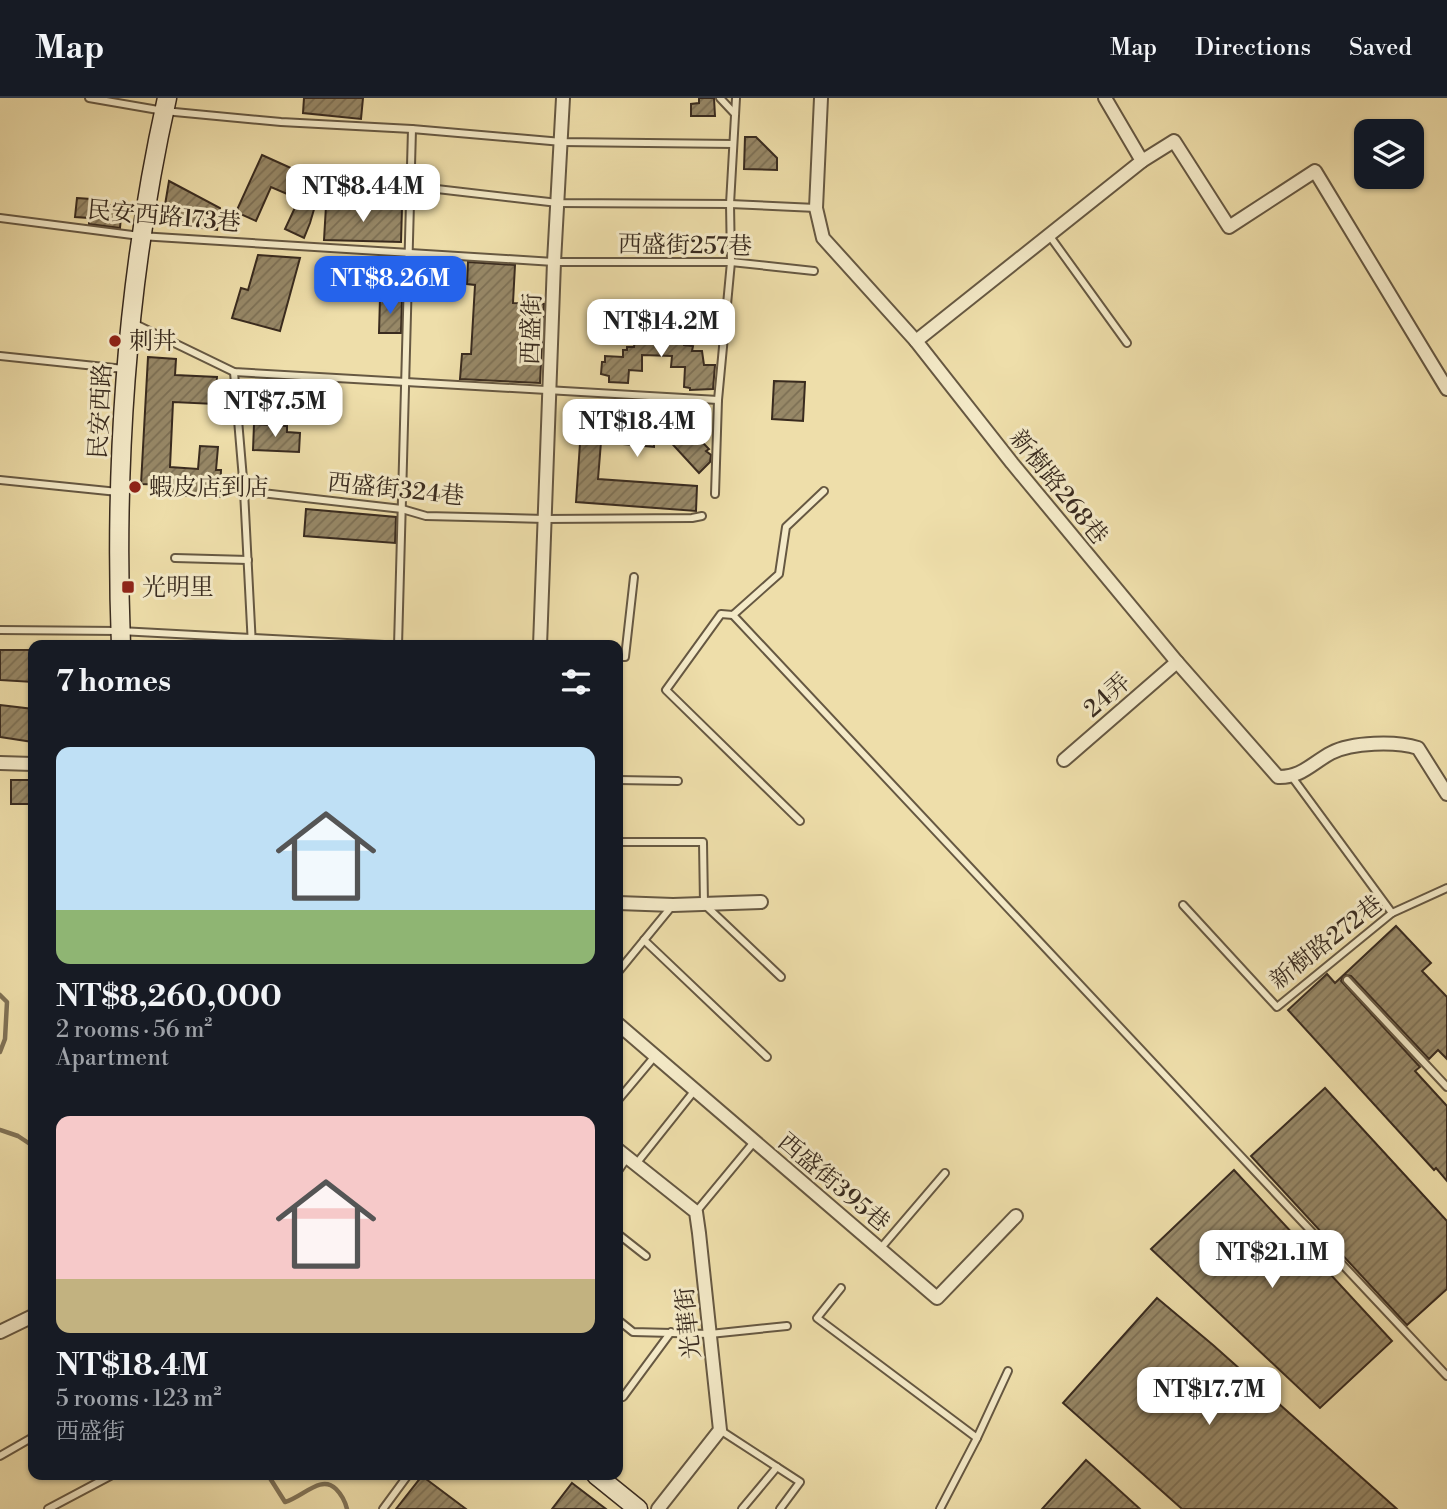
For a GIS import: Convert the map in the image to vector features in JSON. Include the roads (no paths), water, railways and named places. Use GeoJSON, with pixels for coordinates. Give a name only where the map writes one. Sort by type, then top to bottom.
{"type":"FeatureCollection","features":[{"type":"Feature","properties":{"kind":"street","name":"西盛街"},"geometry":{"type":"LineString","coordinates":[[540,640],[554,262],[563,98]]}},
{"type":"Feature","properties":{"kind":"street","name":"新樹路268巷"},"geometry":{"type":"LineString","coordinates":[[821,98],[816,208],[823,238],[916,341],[1012,463],[1177,662],[1270,769],[1278,777],[1292,777]]}},
{"type":"Feature","properties":{"kind":"street"},"geometry":{"type":"LineString","coordinates":[[1105,98],[1142,161]]}},
{"type":"Feature","properties":{"kind":"street","name":"民安西路"},"geometry":{"type":"LineString","coordinates":[[120,638],[120,492],[126,369],[140,236],[166,105]]}},
{"type":"Feature","properties":{"kind":"street"},"geometry":{"type":"LineString","coordinates":[[916,341],[1142,161],[1174,141],[1229,227],[1315,171],[1447,389]]}},
{"type":"Feature","properties":{"kind":"street","name":"24弄"},"geometry":{"type":"LineString","coordinates":[[1064,760],[1177,662]]}},
{"type":"Feature","properties":{"kind":"street"},"geometry":{"type":"LineString","coordinates":[[1292,777],[1334,751],[1402,743],[1418,748],[1447,794]]}},
{"type":"Feature","properties":{"kind":"street"},"geometry":{"type":"LineString","coordinates":[[0,763],[28,764]]}},
{"type":"Feature","properties":{"kind":"street"},"geometry":{"type":"LineString","coordinates":[[623,903],[673,905],[761,902]]}},
{"type":"Feature","properties":{"kind":"street","name":"西盛街395巷"},"geometry":{"type":"LineString","coordinates":[[623,1028],[937,1298],[1016,1216]]}},
{"type":"Feature","properties":{"kind":"street"},"geometry":{"type":"LineString","coordinates":[[627,1157],[696,1212]]}},
{"type":"Feature","properties":{"kind":"street","name":"光華街"},"geometry":{"type":"LineString","coordinates":[[696,1212],[720,1430]]}},
{"type":"Feature","properties":{"kind":"street"},"geometry":{"type":"LineString","coordinates":[[0,1332],[28,1318]]}},
{"type":"Feature","properties":{"kind":"street"},"geometry":{"type":"LineString","coordinates":[[657,1509],[720,1430]]}},
{"type":"Feature","properties":{"kind":"street"},"geometry":{"type":"LineString","coordinates":[[602,1480],[638,1509]]}},
{"type":"Feature","properties":{"kind":"lane"},"geometry":{"type":"LineString","coordinates":[[89,98],[166,105],[281,122],[412,129],[562,142],[733,144]]}},
{"type":"Feature","properties":{"kind":"lane"},"geometry":{"type":"LineString","coordinates":[[720,98],[735,114]]}},
{"type":"Feature","properties":{"kind":"lane"},"geometry":{"type":"LineString","coordinates":[[715,494],[718,400],[731,262],[730,204],[736,98]]}},
{"type":"Feature","properties":{"kind":"lane"},"geometry":{"type":"LineString","coordinates":[[400,640],[403,383],[410,253],[412,129]]}},
{"type":"Feature","properties":{"kind":"lane"},"geometry":{"type":"LineString","coordinates":[[411,186],[558,203],[730,204],[816,208]]}},
{"type":"Feature","properties":{"kind":"lane","name":"民安西路173巷"},"geometry":{"type":"LineString","coordinates":[[0,218],[140,236],[554,262]]}},
{"type":"Feature","properties":{"kind":"lane"},"geometry":{"type":"LineString","coordinates":[[1049,235],[1127,343]]}},
{"type":"Feature","properties":{"kind":"lane","name":"西盛街257巷"},"geometry":{"type":"LineString","coordinates":[[554,262],[731,262],[814,271]]}},
{"type":"Feature","properties":{"kind":"lane"},"geometry":{"type":"LineString","coordinates":[[132,323],[234,372],[718,400]]}},
{"type":"Feature","properties":{"kind":"lane"},"geometry":{"type":"LineString","coordinates":[[0,356],[126,369]]}},
{"type":"Feature","properties":{"kind":"lane"},"geometry":{"type":"LineString","coordinates":[[234,372],[252,640]]}},
{"type":"Feature","properties":{"kind":"lane"},"geometry":{"type":"LineString","coordinates":[[0,480],[120,492]]}},
{"type":"Feature","properties":{"kind":"lane","name":"西盛街324巷"},"geometry":{"type":"LineString","coordinates":[[244,491],[402,509],[426,516],[545,519],[702,516]]}},
{"type":"Feature","properties":{"kind":"lane"},"geometry":{"type":"LineString","coordinates":[[733,615],[779,574],[786,527],[824,491]]}},
{"type":"Feature","properties":{"kind":"lane"},"geometry":{"type":"LineString","coordinates":[[175,558],[248,560]]}},
{"type":"Feature","properties":{"kind":"lane"},"geometry":{"type":"LineString","coordinates":[[623,650],[634,577]]}},
{"type":"Feature","properties":{"kind":"lane"},"geometry":{"type":"LineString","coordinates":[[800,821],[666,690],[721,614],[733,615],[1447,1376]]}},
{"type":"Feature","properties":{"kind":"lane"},"geometry":{"type":"LineString","coordinates":[[0,630],[186,640]]}},
{"type":"Feature","properties":{"kind":"lane"},"geometry":{"type":"LineString","coordinates":[[1292,777],[1392,913]]}},
{"type":"Feature","properties":{"kind":"lane"},"geometry":{"type":"LineString","coordinates":[[623,779],[678,781]]}},
{"type":"Feature","properties":{"kind":"lane"},"geometry":{"type":"LineString","coordinates":[[623,842],[703,842],[704,904],[781,977]]}},
{"type":"Feature","properties":{"kind":"lane","name":"新樹路272巷"},"geometry":{"type":"LineString","coordinates":[[1183,905],[1277,1007],[1392,913],[1447,888]]}},
{"type":"Feature","properties":{"kind":"lane"},"geometry":{"type":"LineString","coordinates":[[623,966],[673,905]]}},
{"type":"Feature","properties":{"kind":"lane"},"geometry":{"type":"LineString","coordinates":[[643,940],[767,1057]]}},
{"type":"Feature","properties":{"kind":"lane"},"geometry":{"type":"LineString","coordinates":[[1347,980],[1447,1087]]}},
{"type":"Feature","properties":{"kind":"lane"},"geometry":{"type":"LineString","coordinates":[[623,1094],[655,1056]]}},
{"type":"Feature","properties":{"kind":"lane"},"geometry":{"type":"LineString","coordinates":[[627,1157],[695,1090]]}},
{"type":"Feature","properties":{"kind":"lane"},"geometry":{"type":"LineString","coordinates":[[696,1212],[754,1142]]}},
{"type":"Feature","properties":{"kind":"lane"},"geometry":{"type":"LineString","coordinates":[[880,1249],[945,1173]]}},
{"type":"Feature","properties":{"kind":"lane"},"geometry":{"type":"LineString","coordinates":[[623,1238],[646,1256]]}},
{"type":"Feature","properties":{"kind":"lane"},"geometry":{"type":"LineString","coordinates":[[841,1288],[817,1318],[977,1438]]}},
{"type":"Feature","properties":{"kind":"lane"},"geometry":{"type":"LineString","coordinates":[[623,1324],[633,1332],[710,1334],[787,1326]]}},
{"type":"Feature","properties":{"kind":"lane"},"geometry":{"type":"LineString","coordinates":[[623,1397],[671,1332]]}},
{"type":"Feature","properties":{"kind":"lane"},"geometry":{"type":"LineString","coordinates":[[940,1509],[1008,1371]]}},
{"type":"Feature","properties":{"kind":"lane"},"geometry":{"type":"LineString","coordinates":[[720,1430],[800,1482],[780,1509]]}},
{"type":"Feature","properties":{"kind":"lane"},"geometry":{"type":"LineString","coordinates":[[0,1456],[28,1440]]}},
{"type":"Feature","properties":{"kind":"lane"},"geometry":{"type":"LineString","coordinates":[[742,1509],[777,1467]]}},
{"type":"Feature","properties":{"kind":"lane"},"geometry":{"type":"LineString","coordinates":[[48,1509],[103,1480]]}},
{"type":"Feature","properties":{"kind":"lane"},"geometry":{"type":"LineString","coordinates":[[383,1509],[404,1480]]}},
{"type":"Feature","properties":{"kind":"waterway"},"geometry":{"type":"LineString","coordinates":[[0,995],[7,1002],[5,1039],[0,1052]]}},
{"type":"Feature","properties":{"kind":"waterway"},"geometry":{"type":"LineString","coordinates":[[0,1130],[28,1143]]}},
{"type":"Feature","properties":{"kind":"waterway"},"geometry":{"type":"LineString","coordinates":[[271,1480],[285,1502],[318,1485],[330,1485],[343,1498],[347,1509]]}},
{"type":"Feature","properties":{"kind":"place","name":"刺丼"},"geometry":{"type":"Point","coordinates":[115,341]}},
{"type":"Feature","properties":{"kind":"place","name":"蝦皮店到店"},"geometry":{"type":"Point","coordinates":[135,487]}},
{"type":"Feature","properties":{"kind":"place","name":"光明里"},"geometry":{"type":"Point","coordinates":[128,587]}}]}
